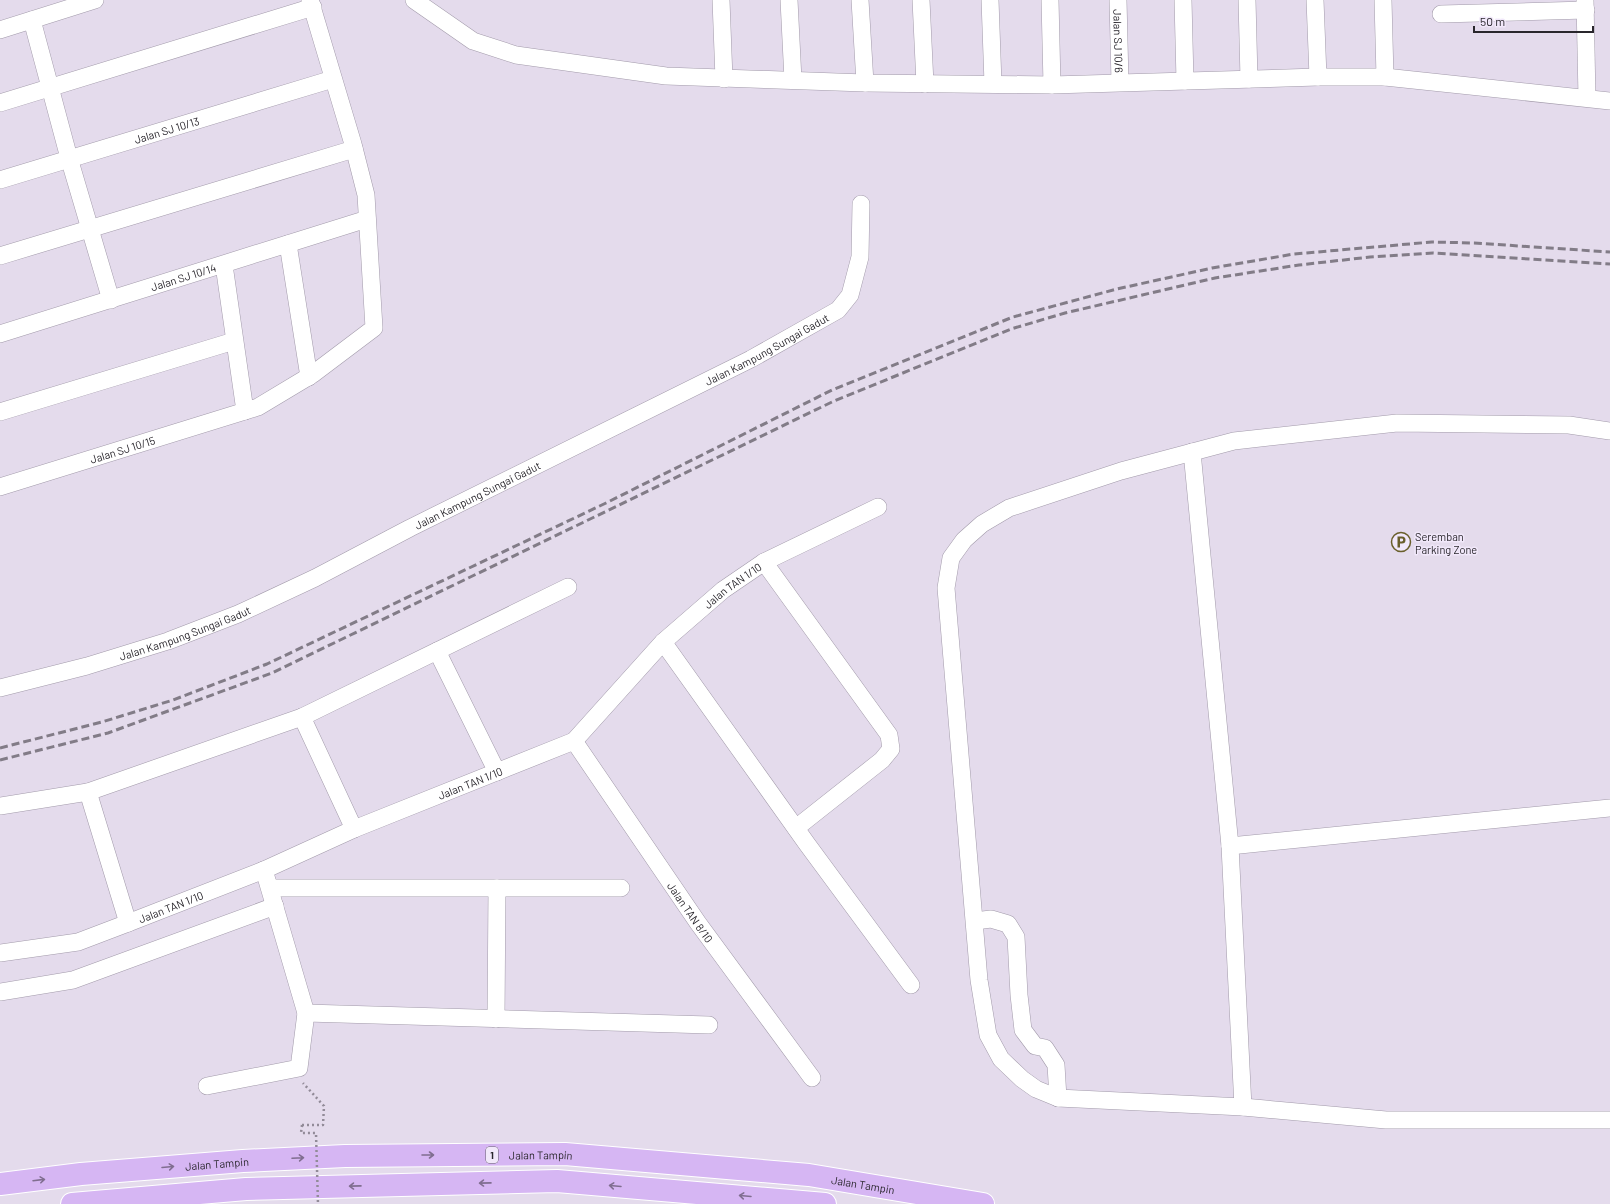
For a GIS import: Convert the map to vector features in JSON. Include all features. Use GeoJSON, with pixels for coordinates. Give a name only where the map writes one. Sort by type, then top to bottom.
{"type":"FeatureCollection","features":[{"type":"Feature","properties":{"kind":"highway","name":"Jalan Tampin"},"geometry":{"type":"LineString","coordinates":[[0,1184],[81,1174],[243,1161],[345,1156],[565,1154],[809,1175],[983,1204]]}},
{"type":"Feature","properties":{"kind":"highway"},"geometry":{"type":"LineString","coordinates":[[72,1204],[246,1189],[557,1181],[825,1204]]}},
{"type":"Feature","properties":{"kind":"street"},"geometry":{"type":"LineString","coordinates":[[0,30],[95,0]]}},
{"type":"Feature","properties":{"kind":"street"},"geometry":{"type":"LineString","coordinates":[[414,0],[473,41],[516,55],[666,76],[865,83],[1052,85],[1185,80],[1385,77],[1610,101]]}},
{"type":"Feature","properties":{"kind":"street"},"geometry":{"type":"LineString","coordinates":[[721,0],[724,79]]}},
{"type":"Feature","properties":{"kind":"street"},"geometry":{"type":"LineString","coordinates":[[789,0],[793,80]]}},
{"type":"Feature","properties":{"kind":"street"},"geometry":{"type":"LineString","coordinates":[[860,0],[865,83]]}},
{"type":"Feature","properties":{"kind":"street"},"geometry":{"type":"LineString","coordinates":[[921,0],[925,84]]}},
{"type":"Feature","properties":{"kind":"street"},"geometry":{"type":"LineString","coordinates":[[990,0],[993,84]]}},
{"type":"Feature","properties":{"kind":"street"},"geometry":{"type":"LineString","coordinates":[[1050,0],[1052,85]]}},
{"type":"Feature","properties":{"kind":"street","name":"Jalan SJ 10/6"},"geometry":{"type":"LineString","coordinates":[[1118,0],[1120,82]]}},
{"type":"Feature","properties":{"kind":"street"},"geometry":{"type":"LineString","coordinates":[[1183,0],[1185,80]]}},
{"type":"Feature","properties":{"kind":"street"},"geometry":{"type":"LineString","coordinates":[[1247,0],[1249,79]]}},
{"type":"Feature","properties":{"kind":"street"},"geometry":{"type":"LineString","coordinates":[[1315,0],[1318,77]]}},
{"type":"Feature","properties":{"kind":"street"},"geometry":{"type":"LineString","coordinates":[[1383,0],[1385,77]]}},
{"type":"Feature","properties":{"kind":"street"},"geometry":{"type":"LineString","coordinates":[[0,103],[311,4],[366,195],[367,219]]}},
{"type":"Feature","properties":{"kind":"street"},"geometry":{"type":"LineString","coordinates":[[1441,14],[1585,5],[1587,98]]}},
{"type":"Feature","properties":{"kind":"street"},"geometry":{"type":"LineString","coordinates":[[32,20],[69,158],[111,300]]}},
{"type":"Feature","properties":{"kind":"street","name":"Jalan SJ 10/13"},"geometry":{"type":"LineString","coordinates":[[0,180],[333,79]]}},
{"type":"Feature","properties":{"kind":"street"},"geometry":{"type":"LineString","coordinates":[[0,256],[354,149]]}},
{"type":"Feature","properties":{"kind":"street","name":"Jalan Kampung Sungai Gadut"},"geometry":{"type":"LineString","coordinates":[[0,688],[87,666],[168,641],[238,614],[314,578],[410,528],[751,359],[838,310],[850,295],[860,257],[861,204]]}},
{"type":"Feature","properties":{"kind":"street","name":"Jalan SJ 10/14"},"geometry":{"type":"LineString","coordinates":[[0,334],[367,219]]}},
{"type":"Feature","properties":{"kind":"street","name":"Jalan SJ 10/15"},"geometry":{"type":"LineString","coordinates":[[0,487],[258,407],[309,377],[374,328],[367,219]]}},
{"type":"Feature","properties":{"kind":"street"},"geometry":{"type":"LineString","coordinates":[[288,244],[309,377]]}},
{"type":"Feature","properties":{"kind":"street"},"geometry":{"type":"LineString","coordinates":[[224,265],[245,411]]}},
{"type":"Feature","properties":{"kind":"street"},"geometry":{"type":"LineString","coordinates":[[0,412],[234,341]]}},
{"type":"Feature","properties":{"kind":"street"},"geometry":{"type":"LineString","coordinates":[[1610,431],[1569,425],[1398,423],[1234,441],[1121,471],[1009,508],[982,524],[964,540],[951,558],[946,588],[979,980],[988,1035],[1001,1059],[1022,1079],[1036,1090],[1058,1098],[1243,1107],[1386,1120],[1610,1120]]}},
{"type":"Feature","properties":{"kind":"street"},"geometry":{"type":"LineString","coordinates":[[1192,452],[1230,846],[1243,1107]]}},
{"type":"Feature","properties":{"kind":"street","name":"Jalan TAN 1/10"},"geometry":{"type":"LineString","coordinates":[[0,954],[78,942],[128,924],[264,870],[354,829],[574,741],[663,642],[723,590],[764,562],[878,507]]}},
{"type":"Feature","properties":{"kind":"street"},"geometry":{"type":"LineString","coordinates":[[764,562],[888,735],[891,749],[882,760],[796,828]]}},
{"type":"Feature","properties":{"kind":"street"},"geometry":{"type":"LineString","coordinates":[[0,806],[88,792],[302,717],[568,587]]}},
{"type":"Feature","properties":{"kind":"street"},"geometry":{"type":"LineString","coordinates":[[663,642],[796,828],[911,985]]}},
{"type":"Feature","properties":{"kind":"street"},"geometry":{"type":"LineString","coordinates":[[437,651],[497,772]]}},
{"type":"Feature","properties":{"kind":"street"},"geometry":{"type":"LineString","coordinates":[[302,717],[354,829]]}},
{"type":"Feature","properties":{"kind":"street","name":"Jalan TAN 8/10"},"geometry":{"type":"LineString","coordinates":[[574,741],[698,923],[812,1078]]}},
{"type":"Feature","properties":{"kind":"street"},"geometry":{"type":"LineString","coordinates":[[88,792],[128,924]]}},
{"type":"Feature","properties":{"kind":"street"},"geometry":{"type":"LineString","coordinates":[[1230,846],[1610,808]]}},
{"type":"Feature","properties":{"kind":"street"},"geometry":{"type":"LineString","coordinates":[[207,1086],[299,1068],[306,1014],[264,870]]}},
{"type":"Feature","properties":{"kind":"street"},"geometry":{"type":"LineString","coordinates":[[270,888],[621,888]]}},
{"type":"Feature","properties":{"kind":"street"},"geometry":{"type":"LineString","coordinates":[[496,1019],[497,888]]}},
{"type":"Feature","properties":{"kind":"street"},"geometry":{"type":"LineString","coordinates":[[0,992],[74,980],[275,906]]}},
{"type":"Feature","properties":{"kind":"street"},"geometry":{"type":"LineString","coordinates":[[975,922],[991,919],[1008,924],[1016,937],[1019,996],[1023,1030],[1035,1046],[1045,1048],[1056,1065],[1058,1098]]}},
{"type":"Feature","properties":{"kind":"street"},"geometry":{"type":"LineString","coordinates":[[306,1014],[709,1025]]}},
{"type":"Feature","properties":{"kind":"path"},"geometry":{"type":"LineString","coordinates":[[291,1069],[324,1106],[322,1125],[302,1125],[302,1133],[316,1133],[318,1204]]}},
{"type":"Feature","properties":{"kind":"railway"},"geometry":{"type":"LineString","coordinates":[[0,748],[102,722],[173,700],[267,664],[606,503],[832,390],[1013,317],[1117,289],[1212,268],[1294,254],[1432,242],[1474,243],[1610,252]]}},
{"type":"Feature","properties":{"kind":"railway"},"geometry":{"type":"LineString","coordinates":[[0,760],[108,733],[272,673],[834,401],[1011,329],[1065,313],[1215,278],[1299,265],[1370,257],[1433,253],[1610,264]]}},
{"type":"Feature","properties":{"kind":"place","name":"Seremban Parking Zone"},"geometry":{"type":"Point","coordinates":[1401,542]}}]}
